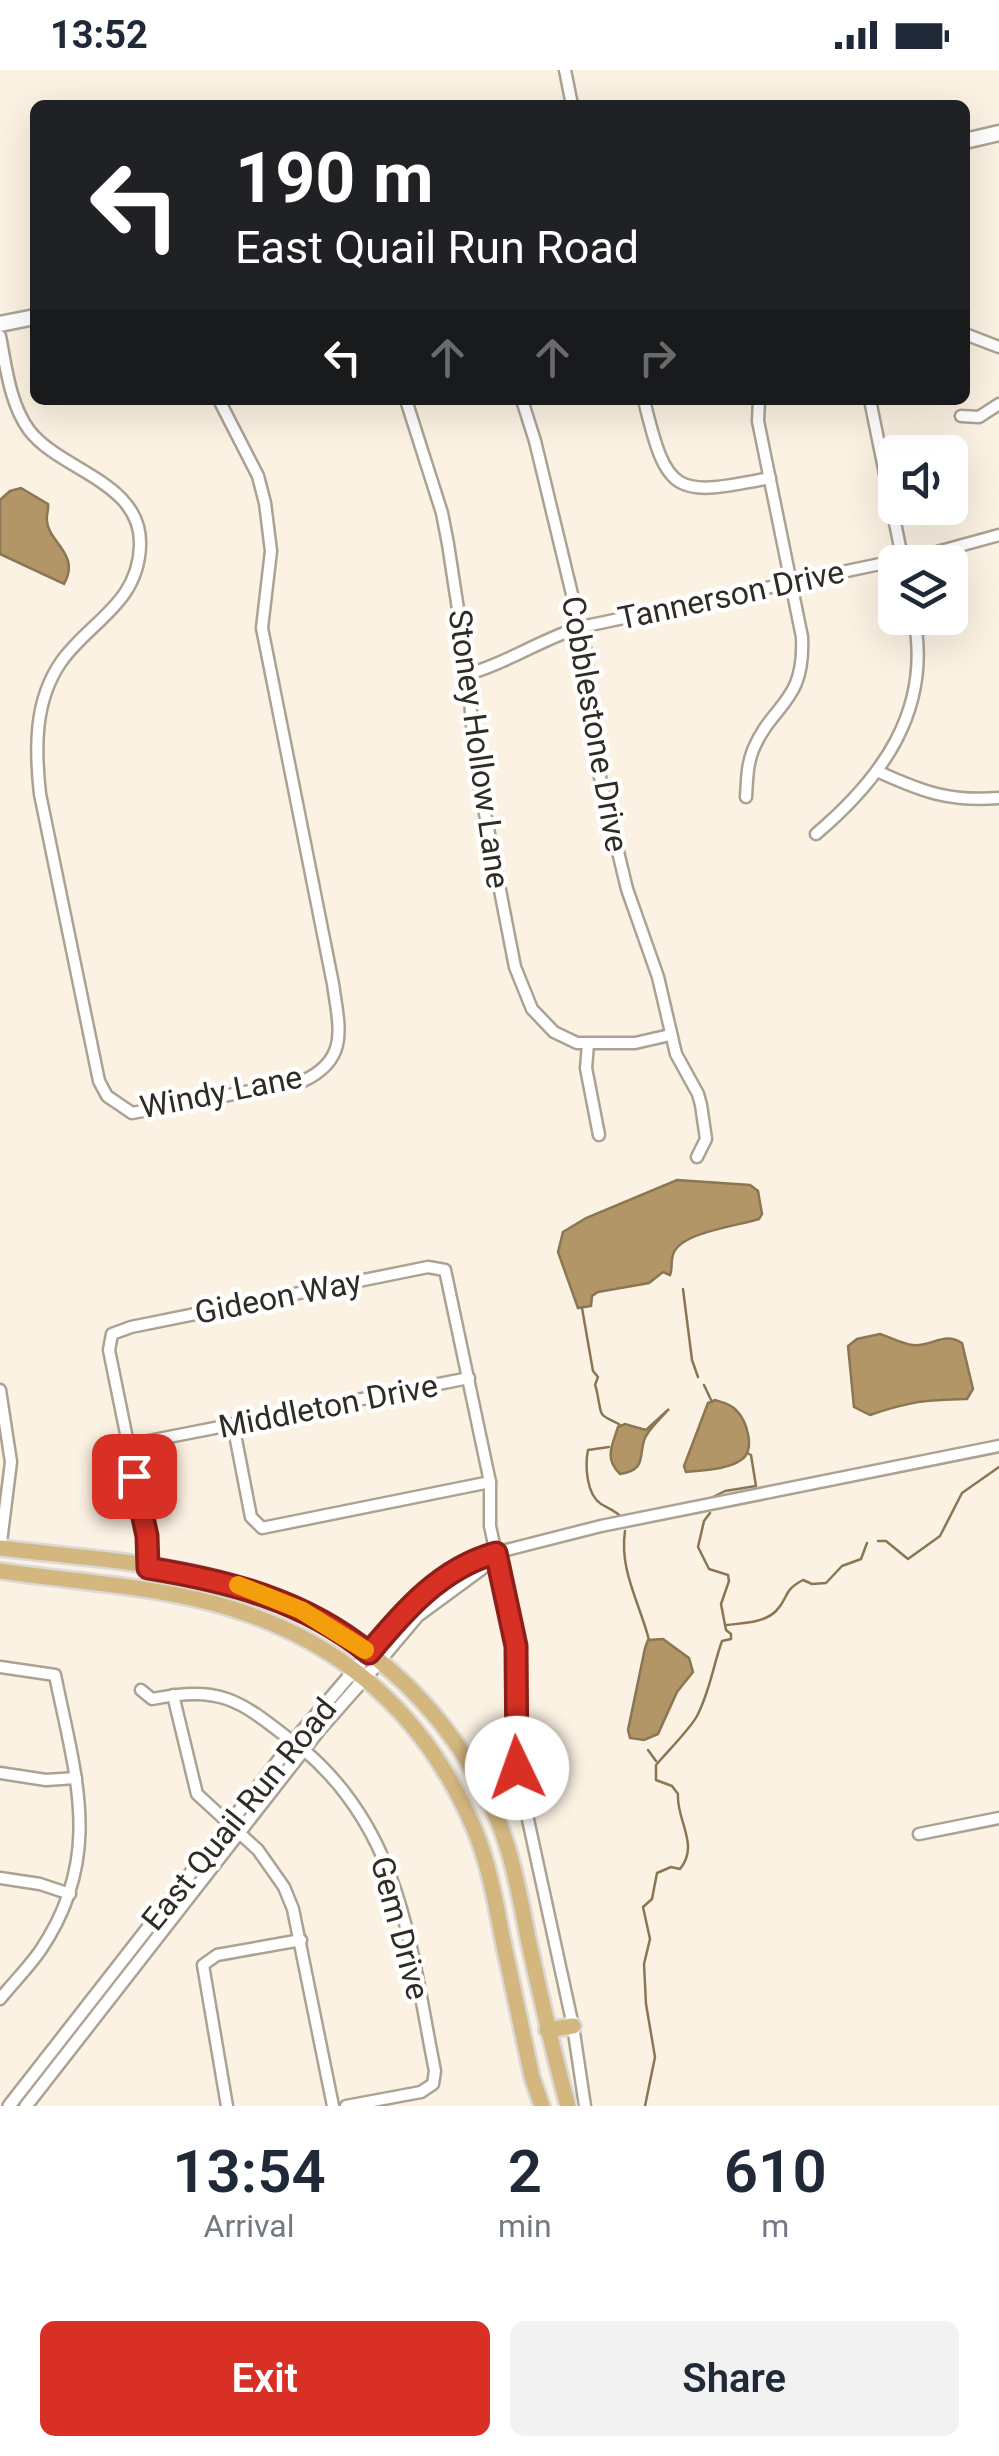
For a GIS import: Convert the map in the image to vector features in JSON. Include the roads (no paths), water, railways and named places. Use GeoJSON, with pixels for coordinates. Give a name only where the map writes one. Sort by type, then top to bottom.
{"type":"FeatureCollection","features":[{"type":"Feature","properties":{"kind":"main road"},"geometry":{"type":"LineString","coordinates":[[970,140],[999,133]]}},
{"type":"Feature","properties":{"kind":"main road"},"geometry":{"type":"LineString","coordinates":[[0,324],[30,318]]}},
{"type":"Feature","properties":{"kind":"main road"},"geometry":{"type":"LineString","coordinates":[[0,1548],[214,1578],[278,1600],[326,1623],[374,1657],[427,1706],[494,1810],[512,1862],[568,2106]]}},
{"type":"Feature","properties":{"kind":"main road"},"geometry":{"type":"LineString","coordinates":[[0,1571],[190,1598],[230,1608],[304,1636],[361,1674],[410,1723],[473,1825],[490,1878],[532,2077],[542,2106]]}},
{"type":"Feature","properties":{"kind":"main road"},"geometry":{"type":"LineString","coordinates":[[548,2030],[573,2026]]}},
{"type":"Feature","properties":{"kind":"street"},"geometry":{"type":"LineString","coordinates":[[566,70],[571,100]]}},
{"type":"Feature","properties":{"kind":"street","name":"Windy Lane"},"geometry":{"type":"LineString","coordinates":[[0,336],[10,385],[26,426],[58,457],[106,484],[119,496],[132,516],[140,541],[136,566],[122,601],[87,632],[60,664],[43,704],[36,758],[99,1081],[107,1096],[132,1113],[302,1082],[326,1068],[339,1042],[332,984],[262,628],[270,551],[265,504],[258,476],[222,405]]}},
{"type":"Feature","properties":{"kind":"street"},"geometry":{"type":"LineString","coordinates":[[970,336],[999,347]]}},
{"type":"Feature","properties":{"kind":"street"},"geometry":{"type":"LineString","coordinates":[[961,416],[978,417],[999,404]]}},
{"type":"Feature","properties":{"kind":"street","name":"Stoney Hollow Lane"},"geometry":{"type":"LineString","coordinates":[[408,405],[442,514],[468,674],[474,762],[515,968],[532,1009],[554,1032],[577,1044],[635,1043],[670,1035]]}},
{"type":"Feature","properties":{"kind":"street","name":"Cobblestone Drive"},"geometry":{"type":"LineString","coordinates":[[524,405],[586,652],[597,766],[627,889],[658,978],[670,1035],[683,1070],[698,1094],[706,1139],[698,1157]]}},
{"type":"Feature","properties":{"kind":"street"},"geometry":{"type":"LineString","coordinates":[[645,405],[657,454],[676,480],[696,489],[770,478]]}},
{"type":"Feature","properties":{"kind":"street"},"geometry":{"type":"LineString","coordinates":[[746,797],[752,751],[792,694],[803,657],[758,422],[759,405]]}},
{"type":"Feature","properties":{"kind":"street"},"geometry":{"type":"LineString","coordinates":[[871,405],[899,545]]}},
{"type":"Feature","properties":{"kind":"street","name":"Tannerson Drive"},"geometry":{"type":"LineString","coordinates":[[968,545],[999,534]]}},
{"type":"Feature","properties":{"kind":"street","name":"Tannerson Drive"},"geometry":{"type":"LineString","coordinates":[[468,674],[502,664],[540,642],[580,627],[878,566]]}},
{"type":"Feature","properties":{"kind":"street"},"geometry":{"type":"LineString","coordinates":[[816,834],[879,772],[897,740],[912,695],[917,635]]}},
{"type":"Feature","properties":{"kind":"street"},"geometry":{"type":"LineString","coordinates":[[879,772],[930,795],[969,800],[999,798]]}},
{"type":"Feature","properties":{"kind":"street"},"geometry":{"type":"LineString","coordinates":[[588,1044],[586,1068],[598,1135]]}},
{"type":"Feature","properties":{"kind":"street","name":"Gideon Way"},"geometry":{"type":"LineString","coordinates":[[128,1445],[109,1350],[112,1334],[428,1267],[445,1270],[469,1378]]}},
{"type":"Feature","properties":{"kind":"street"},"geometry":{"type":"LineString","coordinates":[[469,1378],[490,1482],[490,1526],[516,1646],[517,1768],[573,2026],[585,2106]]}},
{"type":"Feature","properties":{"kind":"street","name":"Middleton Drive"},"geometry":{"type":"LineString","coordinates":[[128,1445],[469,1378]]}},
{"type":"Feature","properties":{"kind":"street"},"geometry":{"type":"LineString","coordinates":[[0,1390],[11,1462],[0,1548]]}},
{"type":"Feature","properties":{"kind":"street"},"geometry":{"type":"LineString","coordinates":[[233,1424],[255,1524],[262,1528],[490,1482]]}},
{"type":"Feature","properties":{"kind":"street"},"geometry":{"type":"LineString","coordinates":[[128,1445],[147,1536],[148,1568]]}},
{"type":"Feature","properties":{"kind":"street","name":"East Quail Run Road"},"geometry":{"type":"LineString","coordinates":[[26,2106],[298,1746],[374,1657],[404,1610],[435,1584],[476,1558],[602,1526],[999,1446]]}},
{"type":"Feature","properties":{"kind":"street"},"geometry":{"type":"LineString","coordinates":[[0,1667],[55,1675],[81,1822],[79,1858],[70,1894],[38,1953],[0,1999]]}},
{"type":"Feature","properties":{"kind":"street","name":"Gem Drive"},"geometry":{"type":"LineString","coordinates":[[140,1690],[152,1699],[216,1694],[241,1703],[336,1781],[355,1804],[385,1858],[404,1917],[435,2071],[433,2084],[422,2092],[346,2106]]}},
{"type":"Feature","properties":{"kind":"street"},"geometry":{"type":"LineString","coordinates":[[173,1695],[197,1794],[258,1850],[284,1887],[301,1940],[333,2106]]}},
{"type":"Feature","properties":{"kind":"street"},"geometry":{"type":"LineString","coordinates":[[0,1773],[46,1780],[76,1778]]}},
{"type":"Feature","properties":{"kind":"street"},"geometry":{"type":"LineString","coordinates":[[920,1834],[999,1818]]}},
{"type":"Feature","properties":{"kind":"street","name":"East Quail Run Road"},"geometry":{"type":"LineString","coordinates":[[9,2106],[235,1828]]}},
{"type":"Feature","properties":{"kind":"street"},"geometry":{"type":"LineString","coordinates":[[0,1878],[40,1884],[70,1894]]}},
{"type":"Feature","properties":{"kind":"street"},"geometry":{"type":"LineString","coordinates":[[226,2106],[202,1973],[206,1962],[216,1956],[301,1940]]}},
{"type":"Feature","properties":{"kind":"waterway"},"geometry":{"type":"LineString","coordinates":[[683,1289],[692,1360],[698,1377]]}},
{"type":"Feature","properties":{"kind":"waterway"},"geometry":{"type":"LineString","coordinates":[[582,1308],[593,1371],[598,1377],[595,1385],[601,1412],[620,1425]]}},
{"type":"Feature","properties":{"kind":"waterway"},"geometry":{"type":"LineString","coordinates":[[704,1385],[712,1402]]}},
{"type":"Feature","properties":{"kind":"waterway"},"geometry":{"type":"LineString","coordinates":[[609,1447],[588,1450],[588,1479],[596,1499],[621,1517]]}},
{"type":"Feature","properties":{"kind":"waterway"},"geometry":{"type":"LineString","coordinates":[[709,1499],[725,1491],[756,1486],[751,1455],[747,1453]]}},
{"type":"Feature","properties":{"kind":"waterway"},"geometry":{"type":"LineString","coordinates":[[878,1541],[886,1541],[908,1559],[940,1536],[962,1493],[999,1467]]}},
{"type":"Feature","properties":{"kind":"waterway"},"geometry":{"type":"LineString","coordinates":[[645,2106],[655,2057],[646,2004],[644,1964],[650,1939],[643,1907],[652,1899],[657,1873],[671,1867],[680,1869],[688,1851],[678,1794],[672,1786],[656,1780],[656,1765],[697,1716],[722,1641],[731,1639],[721,1604],[728,1575],[709,1569],[698,1547],[710,1513]]}},
{"type":"Feature","properties":{"kind":"waterway"},"geometry":{"type":"LineString","coordinates":[[625,1531],[628,1573],[649,1640]]}},
{"type":"Feature","properties":{"kind":"waterway"},"geometry":{"type":"LineString","coordinates":[[727,1625],[766,1618],[803,1580],[826,1583],[842,1566],[861,1559],[867,1543]]}},
{"type":"Feature","properties":{"kind":"waterway"},"geometry":{"type":"LineString","coordinates":[[648,1750],[656,1761]]}}]}
